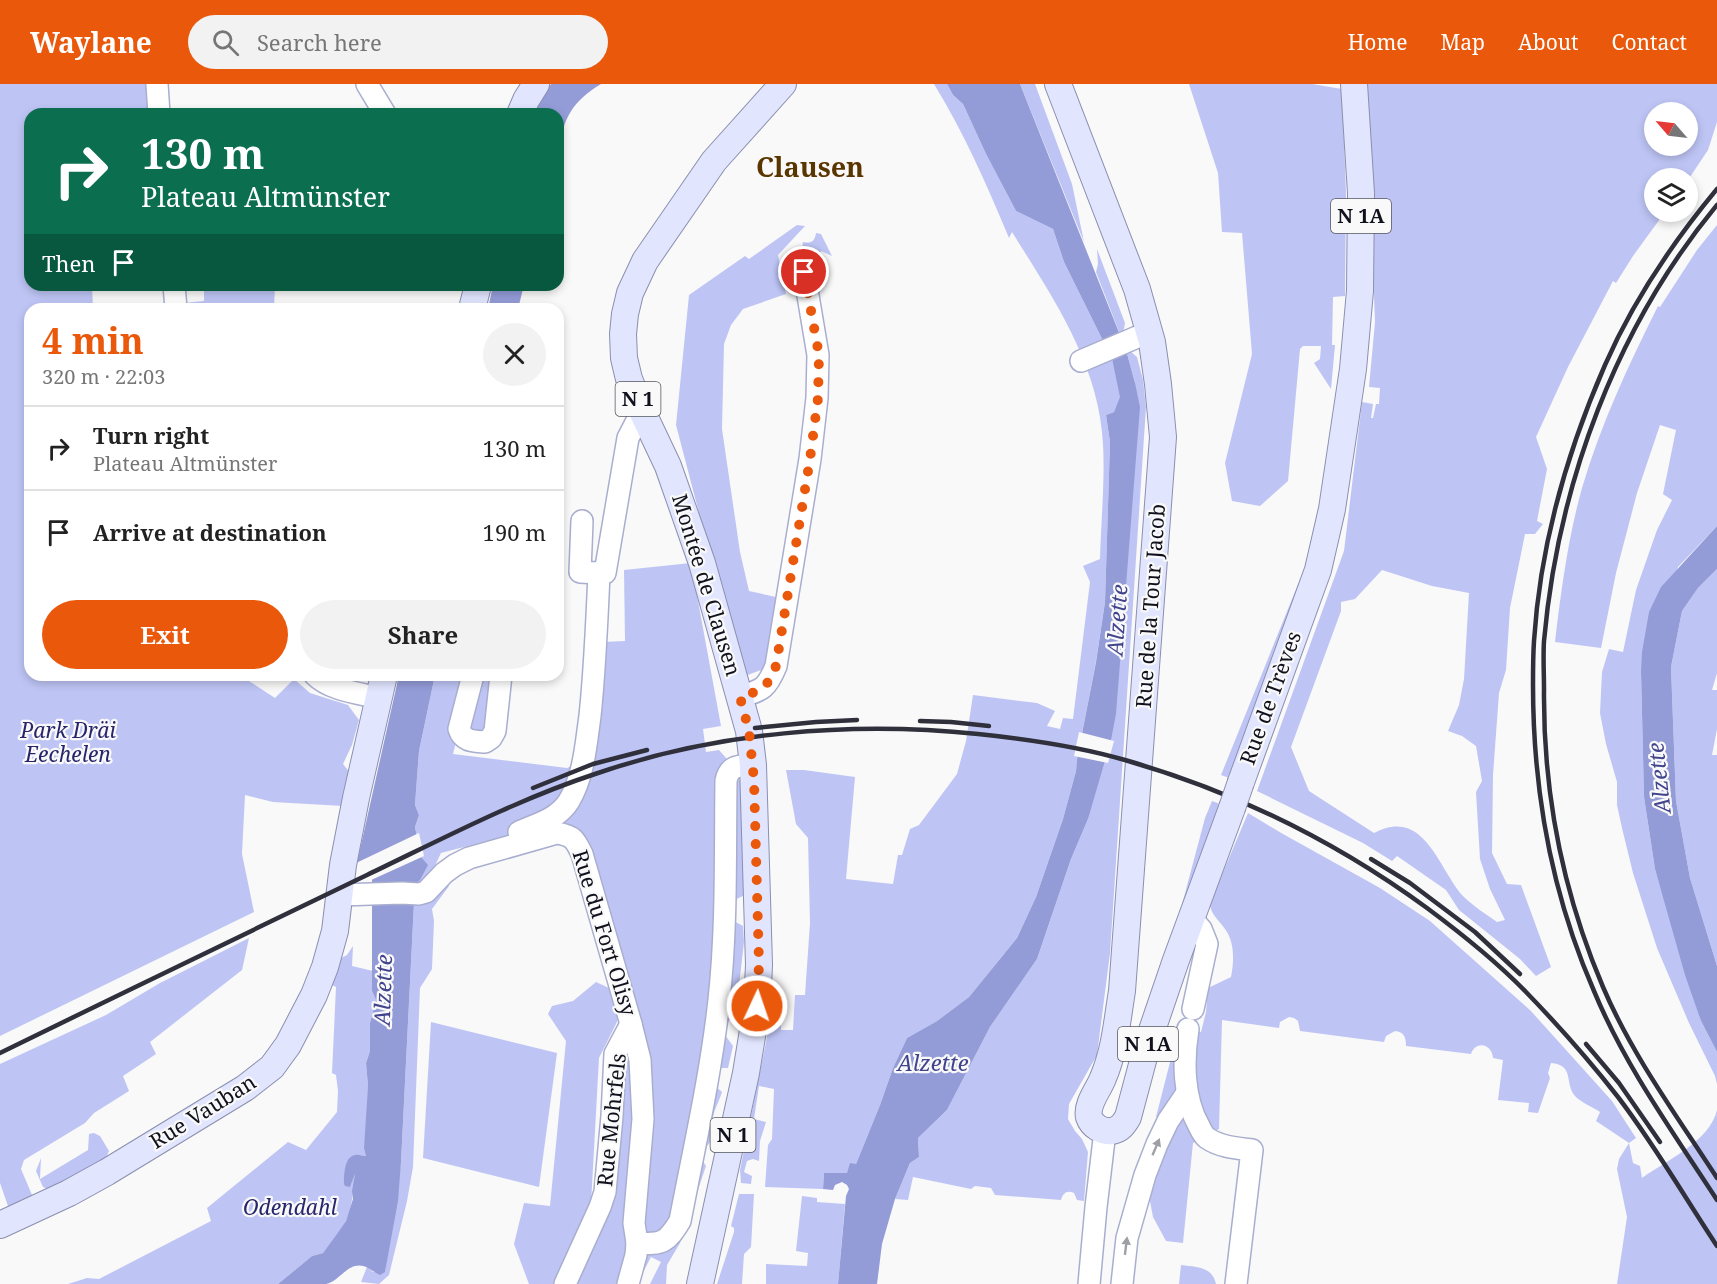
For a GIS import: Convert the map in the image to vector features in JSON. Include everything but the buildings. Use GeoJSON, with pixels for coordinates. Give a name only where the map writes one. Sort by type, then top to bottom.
{"type":"FeatureCollection","features":[{"type":"Feature","properties":{"kind":"main road"},"geometry":{"type":"LineString","coordinates":[[522,108],[536,84]]}},
{"type":"Feature","properties":{"kind":"main road","name":"Montée de Clausen"},"geometry":{"type":"LineString","coordinates":[[700,1284],[746,1073],[757,1006],[759,964],[753,765],[749,731],[698,552],[668,466],[629,379],[624,358],[623,334],[625,314],[638,274],[645,261],[714,161],[783,84]]}},
{"type":"Feature","properties":{"kind":"main road","name":"Rue de la Tour Jacob"},"geometry":{"type":"LineString","coordinates":[[1058,84],[1137,289],[1149,332],[1158,384],[1162,437],[1162,463],[1122,991],[1114,1046],[1109,1063],[1090,1104],[1089,1116],[1095,1126],[1105,1131]]}},
{"type":"Feature","properties":{"kind":"main road","name":"Rue de Trèves"},"geometry":{"type":"LineString","coordinates":[[1105,1131],[1114,1131],[1122,1126],[1128,1117],[1148,1042],[1191,918],[1318,570],[1332,509],[1353,369],[1360,291],[1361,193],[1354,84]]}},
{"type":"Feature","properties":{"kind":"main road","name":"Rue Vauban"},"geometry":{"type":"LineString","coordinates":[[0,1225],[44,1206],[108,1172],[245,1088],[272,1067],[288,1045],[318,986],[325,967],[334,931],[343,865],[356,798],[381,686]]}},
{"type":"Feature","properties":{"kind":"street"},"geometry":{"type":"LineString","coordinates":[[157,84],[159,108]]}},
{"type":"Feature","properties":{"kind":"street"},"geometry":{"type":"LineString","coordinates":[[367,84],[381,108]]}},
{"type":"Feature","properties":{"kind":"street"},"geometry":{"type":"LineString","coordinates":[[740,697],[761,690],[771,679],[776,666],[808,469],[818,398],[819,355],[804,272]]}},
{"type":"Feature","properties":{"kind":"street"},"geometry":{"type":"LineString","coordinates":[[1081,361],[1149,332]]}},
{"type":"Feature","properties":{"kind":"street"},"geometry":{"type":"LineString","coordinates":[[582,520],[580,572],[605,573],[628,438],[642,411]]}},
{"type":"Feature","properties":{"kind":"street"},"geometry":{"type":"LineString","coordinates":[[517,844],[514,834],[556,815],[568,802],[575,787],[585,752],[591,702],[597,638],[599,573]]}},
{"type":"Feature","properties":{"kind":"street"},"geometry":{"type":"LineString","coordinates":[[322,681],[339,688],[381,686]]}},
{"type":"Feature","properties":{"kind":"street"},"geometry":{"type":"LineString","coordinates":[[471,681],[459,729],[461,736],[468,740],[485,742],[492,738],[495,730],[500,681]]}},
{"type":"Feature","properties":{"kind":"street"},"geometry":{"type":"LineString","coordinates":[[638,1243],[655,1245],[670,1237],[680,1221],[707,1080],[719,1001],[725,930],[726,781],[728,772],[734,767],[753,765]]}},
{"type":"Feature","properties":{"kind":"street","name":"Rue du Fort Olisy"},"geometry":{"type":"LineString","coordinates":[[340,895],[419,894],[426,892],[455,865],[469,858],[557,832],[568,835],[576,841],[582,854],[640,1060],[643,1119],[634,1223],[638,1243],[628,1284]]}},
{"type":"Feature","properties":{"kind":"street"},"geometry":{"type":"LineString","coordinates":[[1191,918],[1201,929],[1207,944],[1186,1044],[1187,1093],[1195,1120],[1205,1137],[1227,1147],[1252,1150],[1236,1284]]}},
{"type":"Feature","properties":{"kind":"street","name":"Rue Mohrfels"},"geometry":{"type":"LineString","coordinates":[[565,1284],[605,1192],[615,1054],[631,1024]]}},
{"type":"Feature","properties":{"kind":"street"},"geometry":{"type":"LineString","coordinates":[[1122,1284],[1127,1238],[1144,1175],[1168,1120],[1187,1093]]}},
{"type":"Feature","properties":{"kind":"street"},"geometry":{"type":"LineString","coordinates":[[1089,1284],[1105,1131]]}},
{"type":"Feature","properties":{"kind":"green space","name":"Park Dräi Eechelen"},"geometry":{"type":"Polygon","coordinates":[[[0,84],[146,84],[149,108],[24,108],[24,291],[92,291],[93,303],[24,303],[24,681],[249,681],[275,698],[292,681],[296,681],[310,693],[348,705],[359,720],[352,745],[343,764],[351,774],[343,806],[273,802],[245,795],[242,854],[254,912],[0,1036],[0,84]]]}},
{"type":"Feature","properties":{"kind":"green space"},"geometry":{"type":"Polygon","coordinates":[[[934,84],[947,84],[953,95],[963,104],[1016,211],[1053,229],[1064,262],[1112,359],[1121,397],[1114,412],[1106,415],[1110,442],[1105,602],[1096,661],[1076,771],[1063,819],[1036,897],[1017,938],[969,997],[937,1021],[907,1038],[856,1164],[847,1173],[824,1173],[823,1189],[765,1187],[768,1145],[772,1139],[774,1089],[759,1086],[754,1119],[766,1122],[760,1141],[759,1161],[753,1159],[747,1161],[744,1172],[752,1176],[751,1184],[741,1183],[740,1170],[767,1037],[771,991],[775,987],[781,987],[781,1030],[793,1030],[795,995],[805,995],[810,923],[808,838],[796,824],[786,770],[804,770],[855,777],[846,879],[893,884],[898,855],[902,855],[910,829],[919,825],[957,774],[966,741],[973,695],[1037,703],[1055,711],[1047,726],[1060,729],[1063,718],[1073,719],[1090,582],[1083,566],[1100,559],[1103,444],[1100,415],[1093,386],[1058,307],[1012,232],[1009,238],[974,160],[934,84]]]}},
{"type":"Feature","properties":{"kind":"green space"},"geometry":{"type":"Polygon","coordinates":[[[1020,84],[1035,84],[1072,184],[1084,242],[1020,84]]]}},
{"type":"Feature","properties":{"kind":"green space"},"geometry":{"type":"Polygon","coordinates":[[[1189,84],[1312,84],[1342,89],[1346,192],[1345,296],[1333,297],[1332,345],[1335,345],[1331,389],[1314,363],[1320,359],[1321,346],[1303,346],[1300,349],[1288,481],[1260,506],[1232,501],[1225,463],[1252,354],[1242,233],[1222,232],[1218,173],[1189,84]]]}},
{"type":"Feature","properties":{"kind":"green space"},"geometry":{"type":"Polygon","coordinates":[[[1366,84],[1717,84],[1717,122],[1708,150],[1696,168],[1644,168],[1644,222],[1658,222],[1616,283],[1613,281],[1568,367],[1536,437],[1547,469],[1537,521],[1543,524],[1535,534],[1525,534],[1510,608],[1506,670],[1499,693],[1493,775],[1492,853],[1507,884],[1521,885],[1551,967],[1536,976],[1520,959],[1459,910],[1446,890],[1397,856],[1392,861],[1363,843],[1257,791],[1344,551],[1362,402],[1373,404],[1371,418],[1373,418],[1376,404],[1379,404],[1380,388],[1369,387],[1375,322],[1366,84]],[[1382,570],[1355,599],[1341,602],[1341,611],[1291,747],[1309,791],[1374,833],[1391,827],[1406,828],[1418,834],[1438,857],[1464,897],[1497,922],[1505,920],[1490,889],[1480,859],[1476,792],[1482,781],[1476,746],[1462,736],[1448,731],[1459,705],[1464,679],[1469,593],[1432,586],[1382,570]]]}},
{"type":"Feature","properties":{"kind":"green space"},"geometry":{"type":"Polygon","coordinates":[[[797,225],[805,226],[778,255],[786,294],[743,309],[731,325],[724,344],[722,429],[740,552],[749,591],[776,597],[764,669],[742,677],[676,425],[689,295],[745,256],[749,259],[797,225]]]}},
{"type":"Feature","properties":{"kind":"green space"},"geometry":{"type":"Polygon","coordinates":[[[1717,225],[1717,526],[1678,567],[1641,672],[1644,797],[1655,869],[1701,1021],[1717,1052],[1717,1084],[1657,948],[1633,873],[1617,805],[1617,782],[1600,713],[1602,672],[1609,649],[1623,652],[1636,590],[1657,530],[1672,500],[1663,494],[1676,430],[1660,425],[1637,493],[1616,573],[1601,648],[1555,642],[1577,507],[1589,464],[1606,418],[1658,306],[1660,307],[1697,250],[1717,225]]]}},
{"type":"Feature","properties":{"kind":"green space"},"geometry":{"type":"Polygon","coordinates":[[[816,233],[821,234],[832,256],[821,251],[818,257],[808,259],[801,257],[803,242],[812,241],[816,233]]]}},
{"type":"Feature","properties":{"kind":"green space"},"geometry":{"type":"Polygon","coordinates":[[[1097,249],[1125,323],[1122,332],[1130,351],[1137,357],[1143,380],[1146,407],[1110,953],[1097,1055],[1069,1104],[1068,1119],[1088,1152],[1084,1201],[1077,1200],[1072,1192],[1066,1193],[1061,1200],[995,1195],[991,1188],[975,1186],[971,1189],[913,1177],[908,1200],[895,1199],[910,1163],[919,1157],[918,1138],[947,1110],[990,1027],[1037,959],[1071,859],[1088,819],[1135,383],[1126,350],[1096,272],[1097,249]]]}},
{"type":"Feature","properties":{"kind":"green space"},"geometry":{"type":"Polygon","coordinates":[[[204,291],[275,291],[274,303],[184,303],[204,301],[204,291]]]}},
{"type":"Feature","properties":{"kind":"green space"},"geometry":{"type":"Polygon","coordinates":[[[1309,557],[1232,779],[1221,775],[1309,557]]]}},
{"type":"Feature","properties":{"kind":"green space"},"geometry":{"type":"Polygon","coordinates":[[[691,563],[721,726],[703,729],[706,752],[719,750],[734,767],[735,783],[739,780],[743,782],[743,896],[732,901],[732,920],[743,926],[744,942],[736,1012],[728,1022],[725,1035],[733,1046],[728,1068],[717,1068],[714,1085],[722,1092],[713,1117],[714,1135],[703,1153],[702,1157],[706,1166],[680,1243],[667,1265],[666,1284],[650,1284],[661,1262],[651,1257],[637,1284],[565,1284],[600,1207],[612,1116],[631,1024],[576,841],[514,834],[441,853],[426,881],[411,888],[421,857],[415,827],[419,815],[415,805],[419,751],[434,681],[500,681],[491,738],[459,730],[453,754],[567,768],[582,762],[602,642],[625,641],[624,570],[691,563]]]}},
{"type":"Feature","properties":{"kind":"green space"},"geometry":{"type":"Polygon","coordinates":[[[1717,569],[1717,673],[1712,690],[1717,690],[1717,729],[1712,755],[1717,755],[1717,966],[1690,878],[1676,801],[1671,667],[1682,611],[1698,588],[1717,569]]]}},
{"type":"Feature","properties":{"kind":"green space"},"geometry":{"type":"Polygon","coordinates":[[[1212,801],[1223,805],[1175,931],[1205,818],[1212,801]]]}},
{"type":"Feature","properties":{"kind":"green space"},"geometry":{"type":"Polygon","coordinates":[[[1248,813],[1380,888],[1430,921],[1530,1010],[1612,1101],[1636,1138],[1629,1143],[1596,1121],[1600,1112],[1575,1096],[1566,1071],[1558,1064],[1551,1063],[1548,1073],[1550,1078],[1538,1113],[1528,1112],[1529,1103],[1498,1100],[1503,1060],[1493,1058],[1490,1050],[1484,1046],[1476,1047],[1471,1054],[1406,1046],[1404,1036],[1401,1032],[1395,1031],[1386,1036],[1384,1042],[1300,1031],[1298,1021],[1289,1017],[1280,1022],[1279,1028],[1222,1020],[1219,1129],[1193,1143],[1183,1243],[1166,1241],[1153,1217],[1145,1175],[1168,1120],[1156,1117],[1179,1027],[1201,1032],[1208,988],[1231,977],[1233,958],[1231,940],[1213,914],[1210,903],[1248,813]]]}},
{"type":"Feature","properties":{"kind":"green space"},"geometry":{"type":"Polygon","coordinates":[[[447,880],[449,886],[432,909],[434,921],[432,969],[420,988],[413,1167],[407,1201],[389,1275],[379,1284],[361,1282],[367,1267],[373,1272],[385,1272],[401,1162],[414,903],[420,905],[447,880]]]}},
{"type":"Feature","properties":{"kind":"green space"},"geometry":{"type":"Polygon","coordinates":[[[249,938],[242,970],[150,1042],[156,1054],[123,1076],[129,1091],[94,1113],[85,1123],[24,1160],[21,1169],[32,1197],[9,1209],[0,1183],[0,1064],[106,1015],[160,983],[249,938]]]}},
{"type":"Feature","properties":{"kind":"green space","name":"Odendahl"},"geometry":{"type":"Polygon","coordinates":[[[353,946],[352,966],[373,971],[372,991],[376,1000],[370,1023],[370,1051],[366,1063],[367,1156],[354,1155],[350,1187],[355,1173],[348,1215],[341,1229],[323,1253],[312,1256],[278,1284],[68,1284],[87,1278],[99,1279],[211,1221],[207,1208],[288,1142],[306,1150],[337,1112],[336,1075],[332,1073],[336,987],[330,984],[339,959],[347,955],[353,946]]]}},
{"type":"Feature","properties":{"kind":"green space"},"geometry":{"type":"Polygon","coordinates":[[[596,982],[611,989],[619,1018],[599,1058],[591,1204],[554,1284],[529,1284],[514,1244],[524,1203],[550,1206],[566,1041],[548,1014],[552,1006],[573,1001],[596,982]]]}},
{"type":"Feature","properties":{"kind":"green space"},"geometry":{"type":"Polygon","coordinates":[[[431,1022],[557,1053],[539,1187],[423,1158],[431,1022]]]}},
{"type":"Feature","properties":{"kind":"green space"},"geometry":{"type":"Polygon","coordinates":[[[1717,1110],[1717,1284],[1617,1284],[1627,1217],[1617,1169],[1619,1159],[1629,1143],[1633,1163],[1640,1166],[1642,1178],[1697,1140],[1713,1121],[1717,1110]]]}},
{"type":"Feature","properties":{"kind":"green space"},"geometry":{"type":"Polygon","coordinates":[[[94,1133],[100,1136],[109,1151],[106,1158],[50,1190],[43,1187],[36,1171],[41,1158],[40,1179],[88,1150],[89,1134],[94,1133]]]}},
{"type":"Feature","properties":{"kind":"green space"},"geometry":{"type":"Polygon","coordinates":[[[739,1194],[754,1194],[751,1247],[744,1254],[742,1284],[717,1284],[734,1232],[731,1226],[739,1194]]]}},
{"type":"Feature","properties":{"kind":"green space"},"geometry":{"type":"Polygon","coordinates":[[[802,1196],[817,1198],[817,1202],[845,1204],[838,1284],[766,1284],[766,1264],[807,1266],[808,1253],[796,1251],[802,1196]]]}},
{"type":"Feature","properties":{"kind":"green space"},"geometry":{"type":"Polygon","coordinates":[[[1181,1265],[1198,1267],[1207,1271],[1216,1284],[1179,1284],[1181,1265]]]}},
{"type":"Feature","properties":{"kind":"water"},"geometry":{"type":"Polygon","coordinates":[[[551,84],[601,84],[577,103],[564,126],[564,108],[536,108],[538,102],[551,84]]]}},
{"type":"Feature","properties":{"kind":"water","name":"Alzette"},"geometry":{"type":"Polygon","coordinates":[[[947,84],[1020,84],[1126,350],[1135,383],[1140,407],[1116,714],[1111,740],[1088,819],[1071,859],[1037,959],[990,1027],[947,1110],[918,1138],[919,1157],[910,1163],[895,1199],[882,1244],[877,1284],[838,1284],[846,1196],[849,1189],[842,1182],[835,1185],[833,1190],[823,1189],[824,1173],[847,1173],[850,1163],[856,1164],[907,1038],[937,1021],[969,997],[1017,938],[1036,897],[1063,819],[1076,771],[1105,602],[1110,442],[1106,415],[1114,412],[1120,397],[1112,359],[1064,262],[1053,229],[1016,211],[963,104],[953,95],[947,84]]]}},
{"type":"Feature","properties":{"kind":"water"},"geometry":{"type":"Polygon","coordinates":[[[492,291],[522,291],[520,303],[489,303],[492,291]]]}},
{"type":"Feature","properties":{"kind":"water","name":"Alzette"},"geometry":{"type":"Polygon","coordinates":[[[1717,526],[1717,569],[1698,588],[1682,611],[1671,667],[1676,801],[1690,878],[1717,966],[1717,1052],[1701,1021],[1685,975],[1655,869],[1644,797],[1641,672],[1649,612],[1661,587],[1717,526]]]}},
{"type":"Feature","properties":{"kind":"water","name":"Alzette"},"geometry":{"type":"Polygon","coordinates":[[[398,681],[434,681],[419,751],[415,805],[419,815],[415,827],[421,857],[428,865],[420,880],[411,888],[414,903],[401,1162],[398,1201],[385,1272],[380,1275],[368,1268],[355,1266],[326,1284],[278,1284],[312,1256],[323,1253],[346,1221],[353,1199],[355,1174],[350,1187],[345,1186],[345,1167],[351,1156],[366,1156],[364,1148],[368,1086],[366,1063],[370,1051],[370,1023],[376,1000],[372,991],[372,870],[357,863],[398,681]]]}},
{"type":"Feature","properties":{"kind":"pier"},"geometry":{"type":"Polygon","coordinates":[[[1079,732],[1114,741],[1108,763],[1074,756],[1079,732]]]}},
{"type":"Feature","properties":{"kind":"pier"},"geometry":{"type":"Polygon","coordinates":[[[419,833],[424,856],[369,881],[369,871],[354,864],[419,833]]]}},
{"type":"Feature","properties":{"kind":"railway"},"geometry":{"type":"LineString","coordinates":[[1717,189],[1685,230],[1641,295],[1616,341],[1591,398],[1567,466],[1549,535],[1537,605],[1533,685],[1541,803],[1556,880],[1579,955],[1620,1046],[1717,1200]]}},
{"type":"Feature","properties":{"kind":"railway"},"geometry":{"type":"LineString","coordinates":[[1717,205],[1681,252],[1649,303],[1622,355],[1598,410],[1578,466],[1563,524],[1551,582],[1544,641],[1547,765],[1558,841],[1577,915],[1603,987],[1627,1037],[1717,1178]]}},
{"type":"Feature","properties":{"kind":"railway"},"geometry":{"type":"LineString","coordinates":[[755,728],[857,720]]}},
{"type":"Feature","properties":{"kind":"railway"},"geometry":{"type":"LineString","coordinates":[[920,721],[989,726]]}},
{"type":"Feature","properties":{"kind":"railway"},"geometry":{"type":"LineString","coordinates":[[0,1053],[480,821],[595,774],[688,748],[784,733],[881,729],[930,730],[996,736],[1107,755],[1205,787],[1320,840],[1357,861],[1427,908],[1503,969],[1585,1056],[1644,1133],[1717,1246]]}},
{"type":"Feature","properties":{"kind":"railway"},"geometry":{"type":"LineString","coordinates":[[533,788],[593,764],[647,750]]}},
{"type":"Feature","properties":{"kind":"railway"},"geometry":{"type":"LineString","coordinates":[[1371,859],[1410,883],[1475,932],[1520,974]]}},
{"type":"Feature","properties":{"kind":"railway"},"geometry":{"type":"LineString","coordinates":[[1586,1044],[1619,1083],[1660,1142]]}},
{"type":"Feature","properties":{"kind":"district","name":"Clausen"},"geometry":{"type":"Point","coordinates":[810,168]}},
{"type":"Feature","properties":{"kind":"route"},"geometry":{"type":"LineString","coordinates":[[757,1006],[759,964],[754,780],[749,731],[740,697],[761,690],[771,679],[776,666],[810,459],[818,398],[819,355],[804,272]]}}]}
